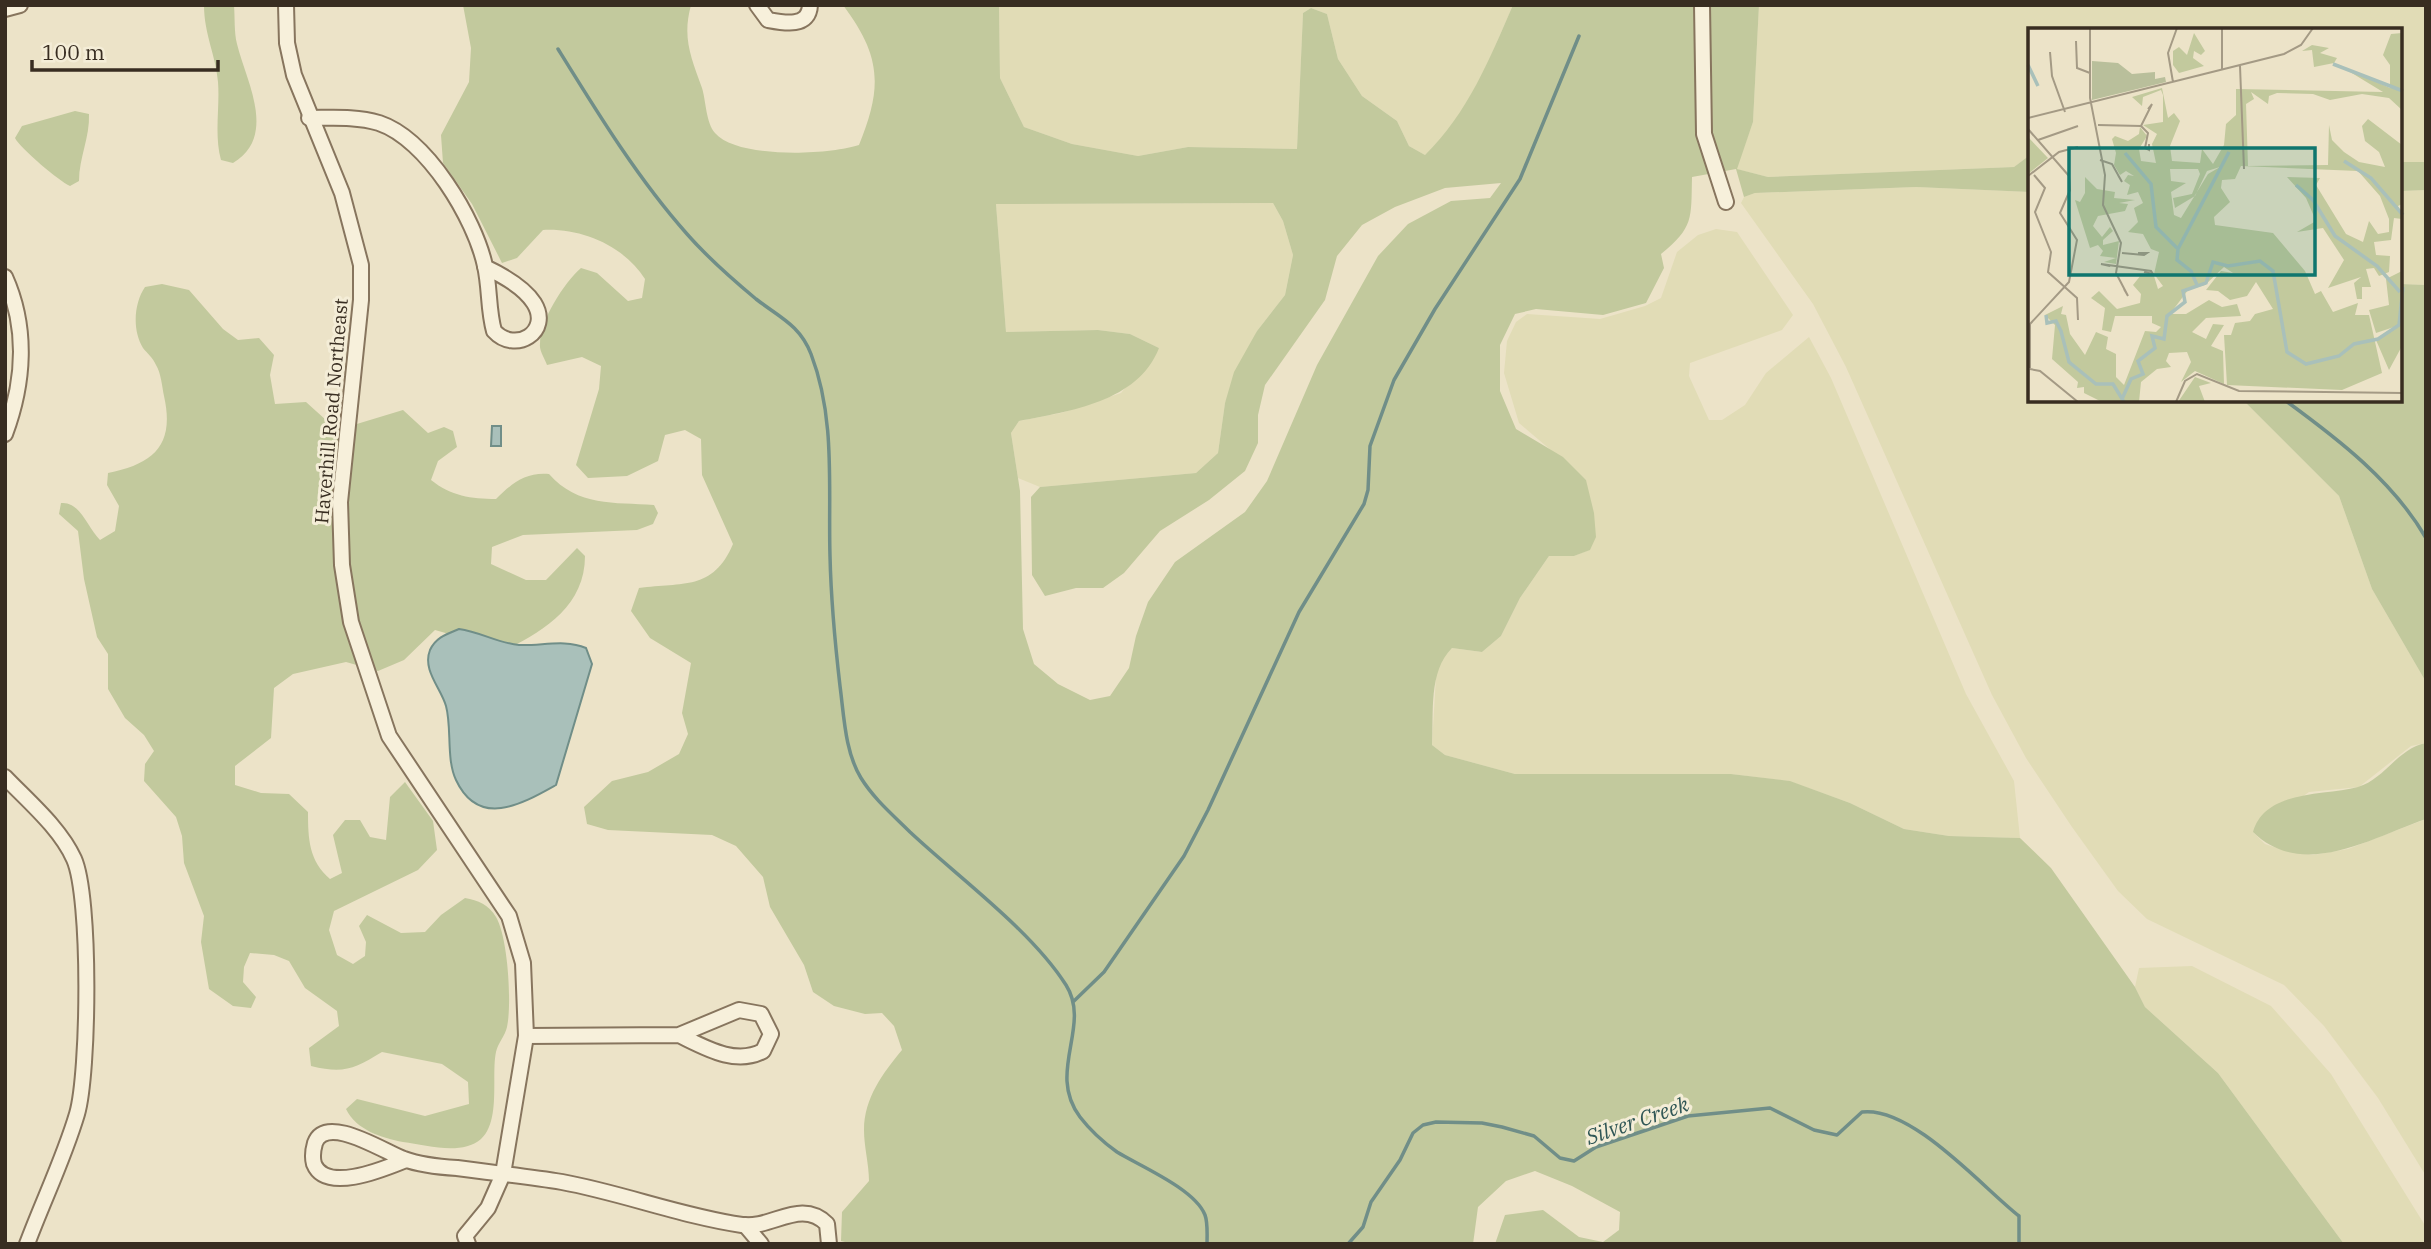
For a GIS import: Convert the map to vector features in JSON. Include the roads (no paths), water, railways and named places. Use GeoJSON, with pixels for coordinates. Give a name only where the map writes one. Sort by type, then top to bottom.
{"type":"FeatureCollection","features":[{"type":"Feature","properties":{"kind":"street"},"geometry":{"type":"LineString","coordinates":[[5,9],[20,5]]}},
{"type":"Feature","properties":{"kind":"street","name":"Haverhill Road Northeast"},"geometry":{"type":"LineString","coordinates":[[286,5],[287,43],[309,118],[342,193],[361,265],[361,300],[340,502],[342,565],[351,622],[389,736],[509,916],[523,963],[526,1036],[503,1174],[488,1208],[466,1240]]}},
{"type":"Feature","properties":{"kind":"street"},"geometry":{"type":"LineString","coordinates":[[757,5],[768,20],[794,23],[803,20],[810,12],[810,5]]}},
{"type":"Feature","properties":{"kind":"street"},"geometry":{"type":"LineString","coordinates":[[1702,5],[1704,134],[1726,202]]}},
{"type":"Feature","properties":{"kind":"street"},"geometry":{"type":"LineString","coordinates":[[309,118],[359,118],[381,124],[426,155],[455,199],[485,267],[494,331],[510,342],[526,340],[534,335],[538,326],[535,304],[502,276],[485,267]]}},
{"type":"Feature","properties":{"kind":"street"},"geometry":{"type":"LineString","coordinates":[[5,277],[19,322],[21,361],[16,398],[5,434]]}},
{"type":"Feature","properties":{"kind":"street"},"geometry":{"type":"LineString","coordinates":[[5,778],[68,848],[78,873],[84,909],[83,1086],[77,1115],[27,1244]]}},
{"type":"Feature","properties":{"kind":"street"},"geometry":{"type":"LineString","coordinates":[[526,1036],[679,1035],[739,1010],[761,1014],[771,1034],[763,1051],[741,1058],[708,1049],[679,1035]]}},
{"type":"Feature","properties":{"kind":"street"},"geometry":{"type":"LineString","coordinates":[[406,1160],[362,1175],[334,1177],[323,1175],[315,1167],[313,1147],[317,1138],[324,1133],[342,1132],[406,1160],[562,1182],[745,1225],[797,1212],[809,1213],[827,1224],[829,1244]]}},
{"type":"Feature","properties":{"kind":"street"},"geometry":{"type":"LineString","coordinates":[[745,1225],[761,1244]]}},
{"type":"Feature","properties":{"kind":"water"},"geometry":{"type":"Polygon","coordinates":[[[492,426],[501,426],[501,446],[491,446],[492,426]]]}},
{"type":"Feature","properties":{"kind":"water"},"geometry":{"type":"Polygon","coordinates":[[[459,629],[519,645],[578,645],[586,648],[592,664],[556,785],[515,805],[489,808],[477,804],[466,795],[453,772],[446,706],[430,672],[428,657],[435,642],[459,629]]]}},
{"type":"Feature","properties":{"kind":"waterway"},"geometry":{"type":"LineString","coordinates":[[1074,1001],[1104,972],[1184,856],[1299,612],[1364,504],[1368,490],[1370,446],[1394,380],[1435,309],[1520,179],[1579,36]]}},
{"type":"Feature","properties":{"kind":"waterway"},"geometry":{"type":"LineString","coordinates":[[558,49],[619,145],[669,213],[720,268],[795,329],[811,354],[819,379],[827,429],[831,588],[843,709],[848,745],[861,778],[890,813],[1014,924],[1051,964],[1066,985],[1073,1001],[1073,1033],[1067,1083],[1071,1100],[1080,1117],[1097,1136],[1117,1152],[1166,1179],[1190,1196],[1205,1215],[1207,1244]]}},
{"type":"Feature","properties":{"kind":"waterway"},"geometry":{"type":"LineString","coordinates":[[2287,402],[2363,462],[2398,498],[2426,538]]}},
{"type":"Feature","properties":{"kind":"waterway","name":"Silver Creek"},"geometry":{"type":"LineString","coordinates":[[1348,1244],[1363,1227],[1371,1202],[1400,1160],[1413,1133],[1423,1125],[1436,1122],[1482,1123],[1502,1127],[1534,1136],[1560,1158],[1574,1161],[1596,1147],[1688,1116],[1770,1108],[1814,1130],[1837,1135],[1862,1112],[1882,1114],[1902,1122],[1945,1151],[2019,1216],[2019,1244]]}}]}
